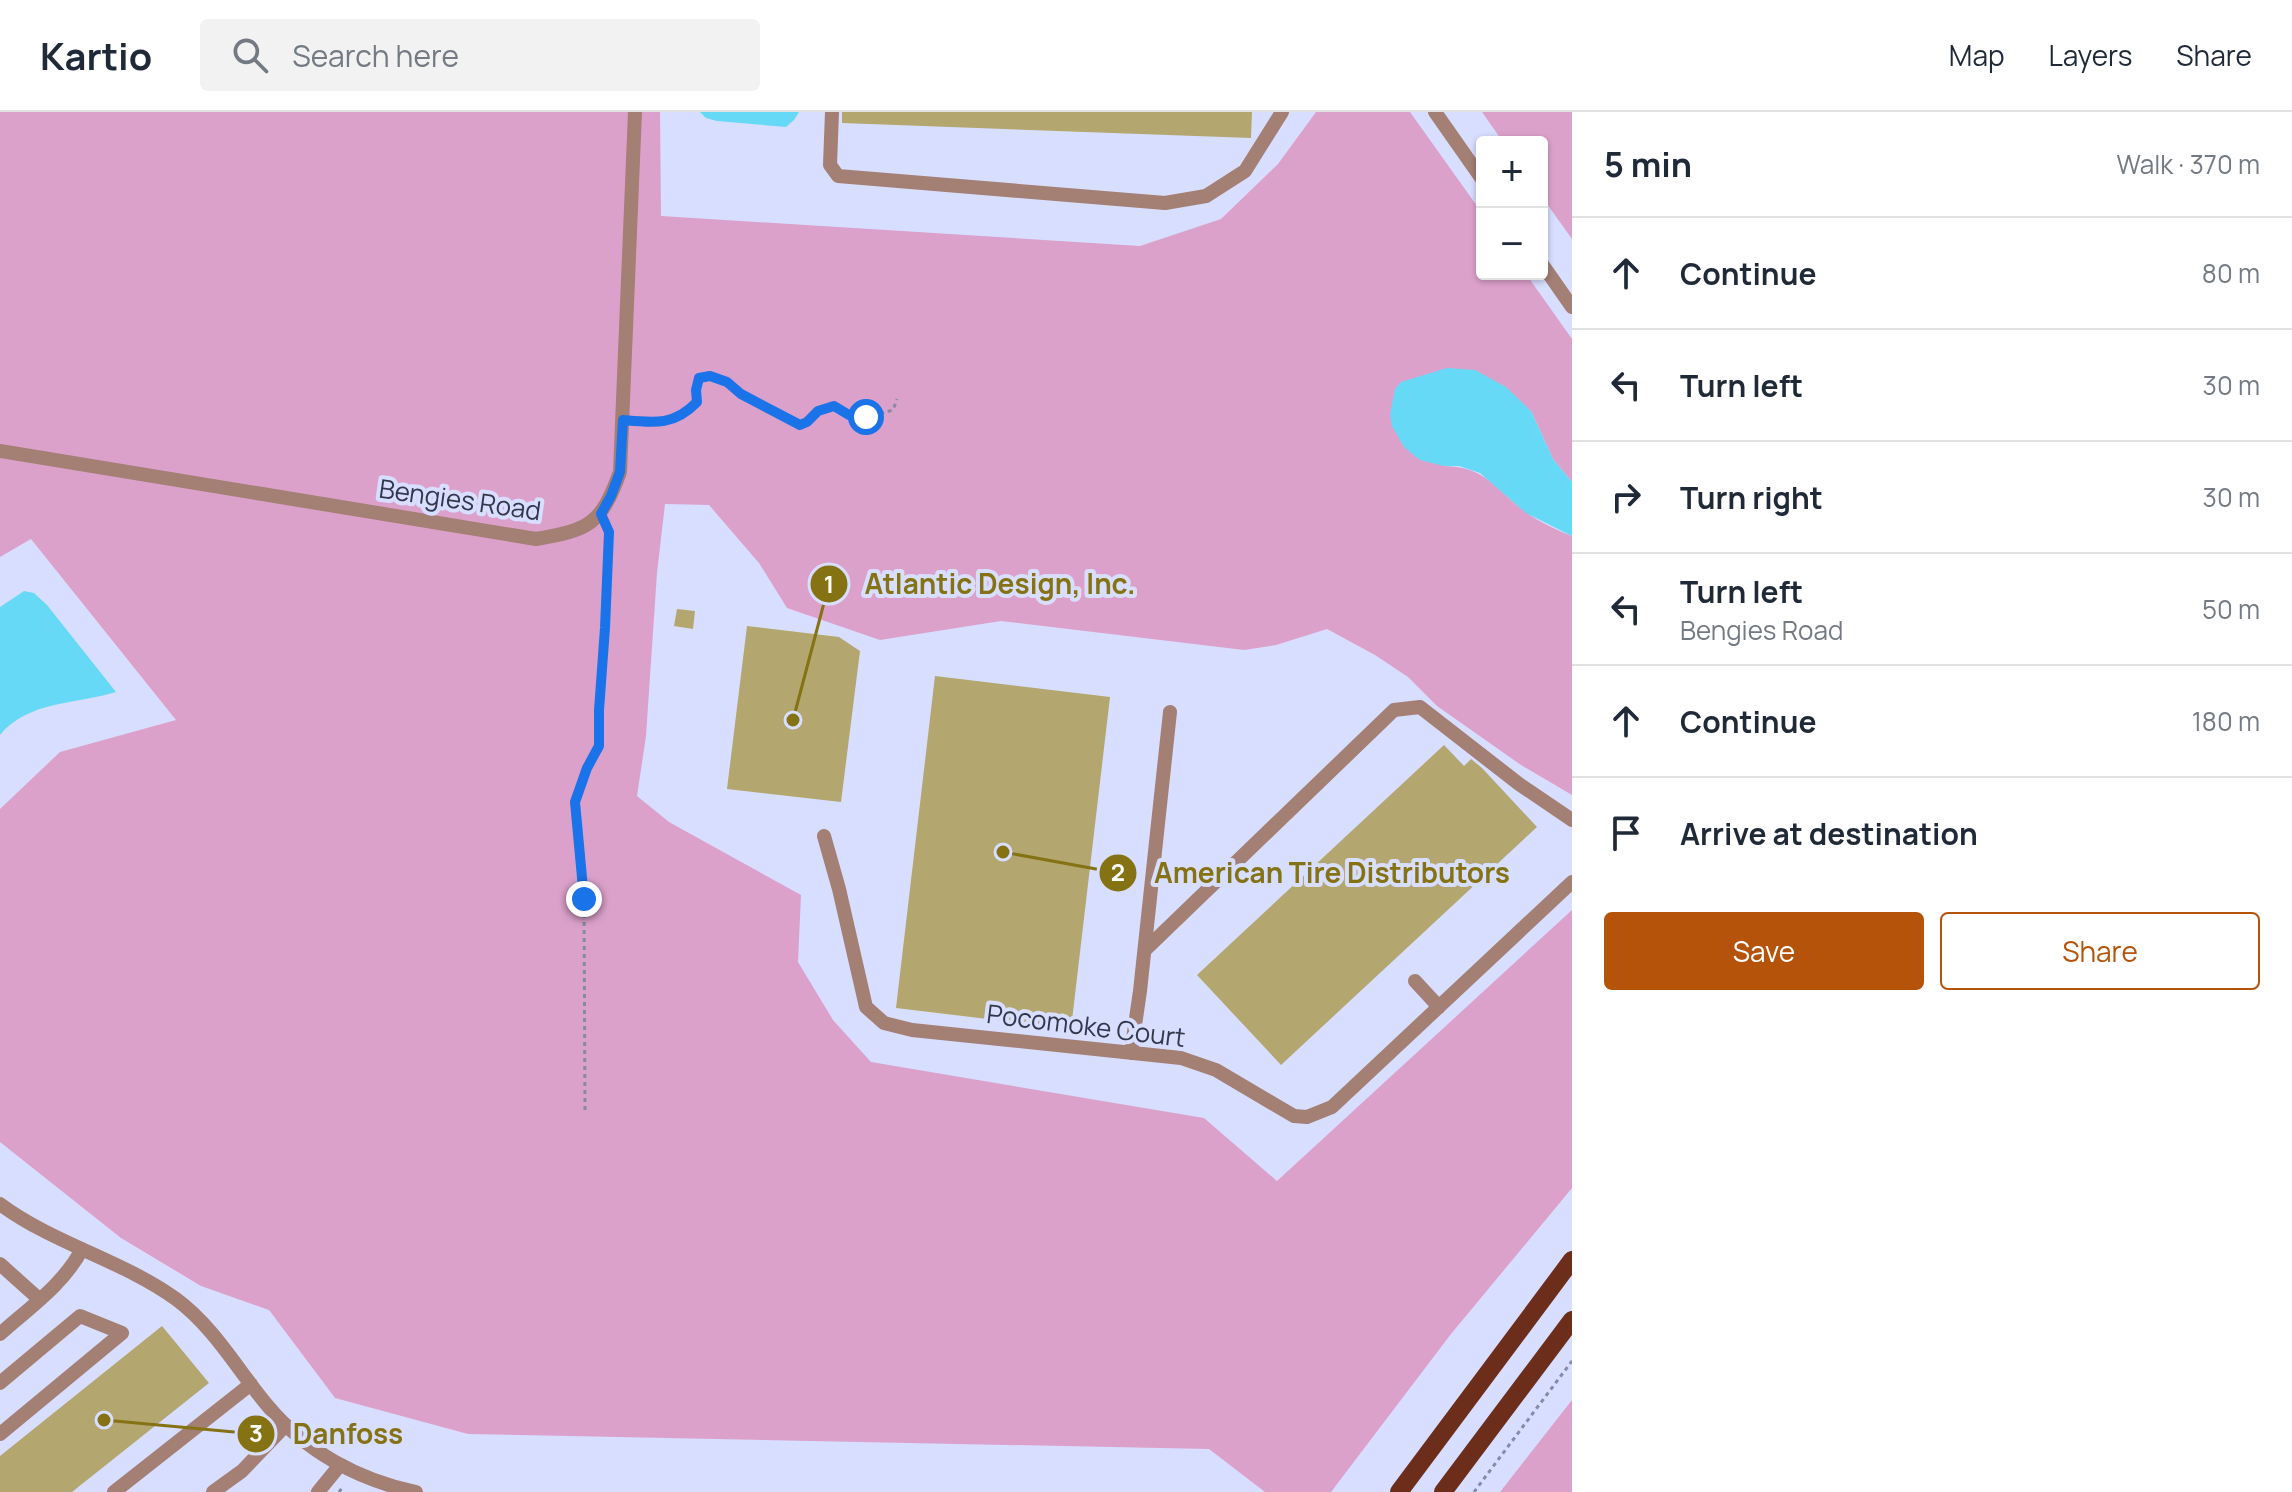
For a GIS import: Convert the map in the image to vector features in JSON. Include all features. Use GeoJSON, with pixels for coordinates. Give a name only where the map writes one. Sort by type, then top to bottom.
{"type":"FeatureCollection","features":[{"type":"Feature","properties":{"kind":"main road"},"geometry":{"type":"LineString","coordinates":[[1399,1492],[1572,1260]]}},
{"type":"Feature","properties":{"kind":"main road"},"geometry":{"type":"LineString","coordinates":[[1443,1492],[1572,1320]]}},
{"type":"Feature","properties":{"kind":"street"},"geometry":{"type":"LineString","coordinates":[[601,514],[620,472],[635,112]]}},
{"type":"Feature","properties":{"kind":"street"},"geometry":{"type":"LineString","coordinates":[[832,112],[830,165],[838,176],[1165,203],[1206,196],[1245,171],[1282,112]]}},
{"type":"Feature","properties":{"kind":"street"},"geometry":{"type":"LineString","coordinates":[[1435,112],[1476,170]]}},
{"type":"Feature","properties":{"kind":"street"},"geometry":{"type":"LineString","coordinates":[[1548,273],[1572,307]]}},
{"type":"Feature","properties":{"kind":"street","name":"Bengies Road"},"geometry":{"type":"LineString","coordinates":[[0,451],[536,539],[572,533],[601,514]]}},
{"type":"Feature","properties":{"kind":"street"},"geometry":{"type":"LineString","coordinates":[[1145,950],[1394,710],[1420,707],[1519,784],[1572,820]]}},
{"type":"Feature","properties":{"kind":"street"},"geometry":{"type":"LineString","coordinates":[[1131,1053],[1170,712]]}},
{"type":"Feature","properties":{"kind":"street","name":"Pocomoke Court"},"geometry":{"type":"LineString","coordinates":[[824,836],[866,1007],[884,1023],[912,1030],[1181,1058],[1216,1070],[1294,1116],[1307,1117],[1332,1107],[1572,882]]}},
{"type":"Feature","properties":{"kind":"street"},"geometry":{"type":"LineString","coordinates":[[1415,981],[1439,1007]]}},
{"type":"Feature","properties":{"kind":"street"},"geometry":{"type":"LineString","coordinates":[[0,1204],[30,1223],[138,1276],[178,1300],[212,1334],[251,1384],[301,1439],[340,1465],[375,1482],[416,1492]]}},
{"type":"Feature","properties":{"kind":"street"},"geometry":{"type":"LineString","coordinates":[[0,1334],[64,1276],[82,1249]]}},
{"type":"Feature","properties":{"kind":"street"},"geometry":{"type":"LineString","coordinates":[[0,1264],[39,1299]]}},
{"type":"Feature","properties":{"kind":"street"},"geometry":{"type":"LineString","coordinates":[[0,1383],[80,1316],[122,1333],[3,1425]]}},
{"type":"Feature","properties":{"kind":"street"},"geometry":{"type":"LineString","coordinates":[[114,1492],[251,1384]]}},
{"type":"Feature","properties":{"kind":"street"},"geometry":{"type":"LineString","coordinates":[[213,1492],[242,1471],[286,1425]]}},
{"type":"Feature","properties":{"kind":"street"},"geometry":{"type":"LineString","coordinates":[[318,1492],[340,1465]]}},
{"type":"Feature","properties":{"kind":"path"},"geometry":{"type":"LineString","coordinates":[[623,420],[655,423],[685,415],[697,402],[699,378],[710,376],[727,382],[741,394],[800,425],[818,411],[834,406],[849,415],[866,417],[893,410],[897,399]]}},
{"type":"Feature","properties":{"kind":"path"},"geometry":{"type":"LineString","coordinates":[[585,1110],[584,899],[575,802],[599,746],[609,532],[601,514]]}},
{"type":"Feature","properties":{"kind":"path"},"geometry":{"type":"LineString","coordinates":[[1474,1492],[1572,1361]]}},
{"type":"Feature","properties":{"kind":"shaded area"},"geometry":{"type":"Polygon","coordinates":[[[0,112],[660,112],[661,216],[1140,246],[1221,219],[1278,164],[1316,112],[1410,112],[1476,205],[1476,280],[1530,280],[1572,339],[1572,482],[1553,459],[1531,411],[1444,466],[1459,467],[1481,475],[1531,516],[1572,536],[1572,795],[1521,765],[1437,706],[1408,677],[1327,629],[1276,645],[1244,650],[1001,621],[880,640],[787,608],[759,563],[709,505],[665,504],[646,736],[637,796],[669,822],[801,895],[798,962],[833,1020],[871,1062],[1204,1118],[1277,1181],[1572,910],[1572,1188],[1451,1334],[1331,1492],[1265,1492],[1209,1449],[468,1434],[335,1398],[269,1310],[201,1286],[121,1238],[0,1142],[0,809],[60,752],[176,720],[31,539],[0,557],[0,112]]]}},
{"type":"Feature","properties":{"kind":"shaded area"},"geometry":{"type":"Polygon","coordinates":[[[1482,112],[1572,112],[1572,239],[1548,205],[1548,136],[1499,136],[1482,112]]]}},
{"type":"Feature","properties":{"kind":"shaded area"},"geometry":{"type":"Polygon","coordinates":[[[1572,1400],[1572,1492],[1500,1492],[1572,1400]]]}},
{"type":"Feature","properties":{"kind":"water"},"geometry":{"type":"Polygon","coordinates":[[[700,112],[799,112],[786,127],[717,121],[706,118],[700,112]]]}},
{"type":"Feature","properties":{"kind":"water"},"geometry":{"type":"Polygon","coordinates":[[[1447,368],[1475,370],[1506,387],[1531,411],[1553,459],[1572,482],[1572,536],[1526,513],[1480,473],[1420,460],[1404,447],[1392,426],[1390,414],[1395,389],[1401,382],[1447,368]]]}},
{"type":"Feature","properties":{"kind":"water"},"geometry":{"type":"Polygon","coordinates":[[[24,591],[34,593],[47,605],[116,692],[38,710],[11,724],[0,735],[0,607],[24,591]]]}},
{"type":"Feature","properties":{"kind":"building"},"geometry":{"type":"Polygon","coordinates":[[[842,112],[1252,112],[1251,138],[842,123],[842,112]]]}},
{"type":"Feature","properties":{"kind":"building"},"geometry":{"type":"Polygon","coordinates":[[[677,609],[695,611],[693,629],[674,626],[677,609]]]}},
{"type":"Feature","properties":{"kind":"building"},"geometry":{"type":"Polygon","coordinates":[[[747,626],[839,637],[860,651],[841,802],[727,789],[747,626]]]}},
{"type":"Feature","properties":{"kind":"building"},"geometry":{"type":"Polygon","coordinates":[[[935,676],[1110,697],[1071,1029],[896,1008],[935,676]]]}},
{"type":"Feature","properties":{"kind":"building"},"geometry":{"type":"Polygon","coordinates":[[[1444,745],[1464,766],[1471,759],[1482,768],[1537,827],[1281,1065],[1197,975],[1444,745]]]}},
{"type":"Feature","properties":{"kind":"building"},"geometry":{"type":"Polygon","coordinates":[[[162,1326],[209,1383],[72,1492],[0,1492],[0,1456],[162,1326]]]}},
{"type":"Feature","properties":{"kind":"place","name":"Atlantic Design, Inc."},"geometry":{"type":"Point","coordinates":[793,720]}},
{"type":"Feature","properties":{"kind":"place","name":"American Tire Distributors"},"geometry":{"type":"Point","coordinates":[1003,852]}},
{"type":"Feature","properties":{"kind":"place","name":"Danfoss"},"geometry":{"type":"Point","coordinates":[104,1420]}},
{"type":"Feature","properties":{"kind":"route"},"geometry":{"type":"LineString","coordinates":[[584,899],[575,802],[599,746],[609,532],[601,514],[620,472],[623,420],[655,423],[685,415],[697,402],[699,378],[710,376],[727,382],[741,394],[800,425],[818,411],[834,406],[849,415],[866,417]]}}]}
